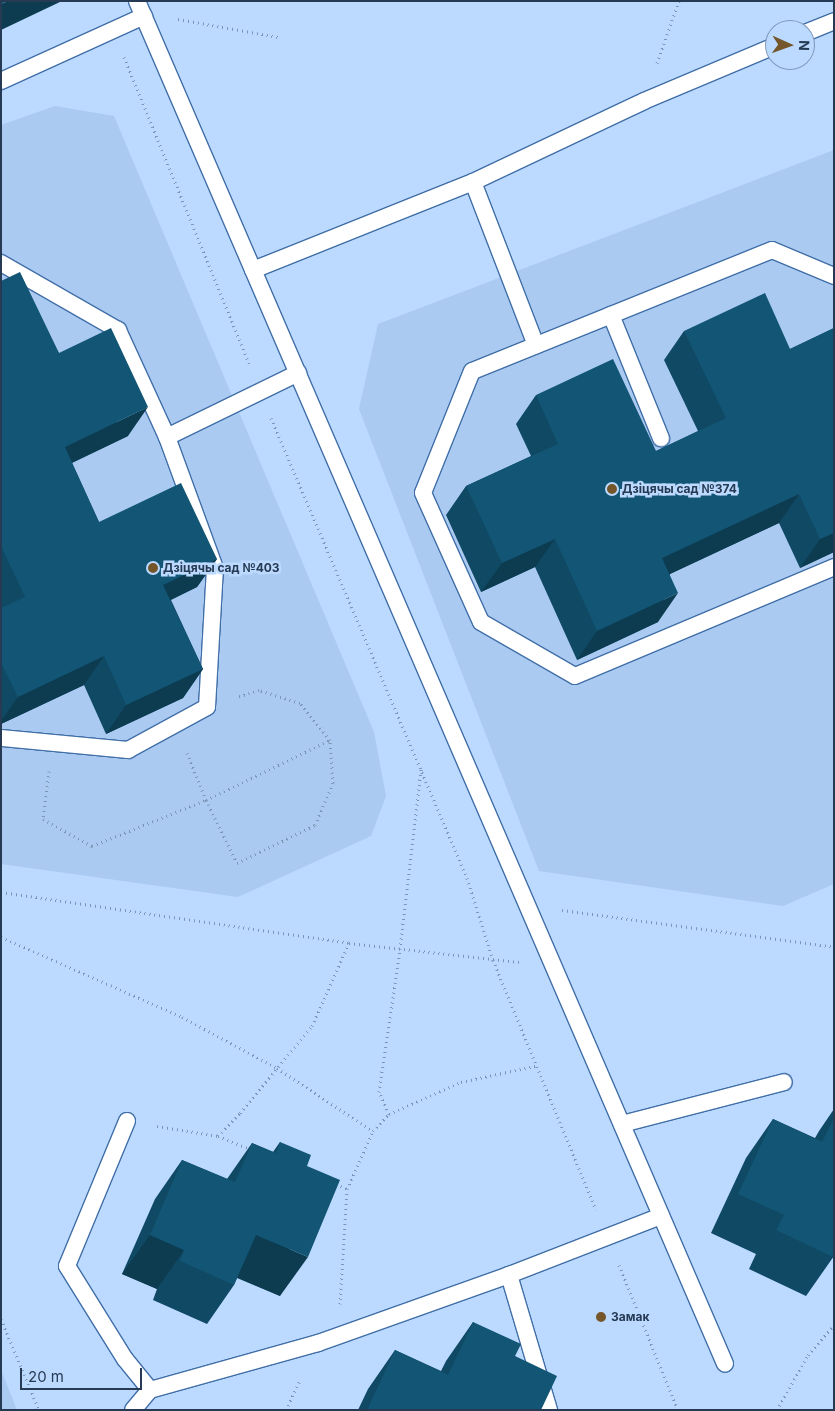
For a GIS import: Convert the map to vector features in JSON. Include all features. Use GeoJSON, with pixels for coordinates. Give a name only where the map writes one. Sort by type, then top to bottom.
{"type":"FeatureCollection","features":[{"type":"Feature","properties":{"kind":"lane"},"geometry":{"type":"LineString","coordinates":[[1,81],[113,30],[140,8],[725,1364]]}},
{"type":"Feature","properties":{"kind":"lane"},"geometry":{"type":"LineString","coordinates":[[815,29],[834,21]]}},
{"type":"Feature","properties":{"kind":"lane"},"geometry":{"type":"LineString","coordinates":[[253,270],[473,182],[644,101],[765,50]]}},
{"type":"Feature","properties":{"kind":"lane"},"geometry":{"type":"LineString","coordinates":[[473,182],[536,345]]}},
{"type":"Feature","properties":{"kind":"lane"},"geometry":{"type":"LineString","coordinates":[[834,276],[772,250],[472,371],[423,493],[481,622],[575,676],[834,567]]}},
{"type":"Feature","properties":{"kind":"lane"},"geometry":{"type":"LineString","coordinates":[[1,263],[118,330],[167,437],[215,568],[207,707],[128,750],[1,738]]}},
{"type":"Feature","properties":{"kind":"lane"},"geometry":{"type":"LineString","coordinates":[[611,315],[661,438]]}},
{"type":"Feature","properties":{"kind":"lane"},"geometry":{"type":"LineString","coordinates":[[167,437],[261,393],[298,373]]}},
{"type":"Feature","properties":{"kind":"lane"},"geometry":{"type":"LineString","coordinates":[[622,1124],[784,1082]]}},
{"type":"Feature","properties":{"kind":"lane"},"geometry":{"type":"LineString","coordinates":[[127,1121],[67,1266],[125,1359],[150,1390]]}},
{"type":"Feature","properties":{"kind":"lane"},"geometry":{"type":"LineString","coordinates":[[133,1410],[150,1390],[318,1342],[509,1276],[662,1216]]}},
{"type":"Feature","properties":{"kind":"lane"},"geometry":{"type":"LineString","coordinates":[[509,1276],[549,1410]]}},
{"type":"Feature","properties":{"kind":"path"},"geometry":{"type":"LineString","coordinates":[[644,101],[679,1]]}},
{"type":"Feature","properties":{"kind":"path"},"geometry":{"type":"LineString","coordinates":[[140,8],[197,22],[278,36]]}},
{"type":"Feature","properties":{"kind":"path"},"geometry":{"type":"LineString","coordinates":[[113,30],[261,393],[467,878],[493,960],[535,1066],[608,1237],[678,1410]]}},
{"type":"Feature","properties":{"kind":"path"},"geometry":{"type":"LineString","coordinates":[[175,724],[206,800],[238,863],[314,824],[333,783],[330,740],[300,703],[259,690],[207,707]]}},
{"type":"Feature","properties":{"kind":"path"},"geometry":{"type":"LineString","coordinates":[[52,743],[43,819],[92,846],[206,800],[330,740]]}},
{"type":"Feature","properties":{"kind":"path"},"geometry":{"type":"LineString","coordinates":[[389,1114],[380,1092],[422,769]]}},
{"type":"Feature","properties":{"kind":"path"},"geometry":{"type":"LineString","coordinates":[[1,892],[349,943],[493,960],[552,963]]}},
{"type":"Feature","properties":{"kind":"path"},"geometry":{"type":"LineString","coordinates":[[527,905],[834,947]]}},
{"type":"Feature","properties":{"kind":"path"},"geometry":{"type":"LineString","coordinates":[[1,937],[182,1017],[277,1068],[373,1131]]}},
{"type":"Feature","properties":{"kind":"path"},"geometry":{"type":"LineString","coordinates":[[218,1136],[240,1113],[312,1026],[349,943]]}},
{"type":"Feature","properties":{"kind":"path"},"geometry":{"type":"LineString","coordinates":[[286,1410],[318,1342],[341,1302],[348,1189],[373,1131],[389,1114],[461,1082],[535,1066]]}},
{"type":"Feature","properties":{"kind":"path"},"geometry":{"type":"LineString","coordinates":[[127,1121],[218,1136],[261,1153]]}},
{"type":"Feature","properties":{"kind":"path"},"geometry":{"type":"LineString","coordinates":[[330,1182],[348,1189]]}},
{"type":"Feature","properties":{"kind":"path"},"geometry":{"type":"LineString","coordinates":[[1,1319],[39,1410]]}},
{"type":"Feature","properties":{"kind":"path"},"geometry":{"type":"LineString","coordinates":[[777,1410],[808,1355],[834,1325]]}},
{"type":"Feature","properties":{"kind":"shaded area","name":"Дзіцячы сад №403"},"geometry":{"type":"Polygon","coordinates":[[[55,106],[114,116],[374,732],[386,796],[371,836],[238,897],[1,864],[1,125],[55,106]]]}},
{"type":"Feature","properties":{"kind":"shaded area","name":"Дзіцячы сад №374"},"geometry":{"type":"Polygon","coordinates":[[[834,150],[834,884],[783,906],[539,871],[359,409],[378,324],[834,150]]]}},
{"type":"Feature","properties":{"kind":"shaded area"},"geometry":{"type":"Polygon","coordinates":[[[1,1370],[17,1410],[1,1410],[1,1370]]]}},
{"type":"Feature","properties":{"kind":"building"},"geometry":{"type":"Polygon","coordinates":[[[20,272],[59,353],[111,328],[148,407],[65,447],[99,522],[181,483],[217,559],[163,585],[203,669],[126,705],[104,656],[18,697],[1,663],[1,608],[25,597],[1,546],[1,281],[20,272]]]}},
{"type":"Feature","properties":{"kind":"building"},"geometry":{"type":"Polygon","coordinates":[[[765,293],[790,349],[834,328],[834,533],[820,539],[799,494],[662,558],[678,593],[597,631],[555,539],[502,563],[466,486],[558,444],[536,395],[613,359],[656,451],[726,418],[684,331],[765,293]]]}},
{"type":"Feature","properties":{"kind":"building"},"geometry":{"type":"Polygon","coordinates":[[[834,1118],[833,1257],[776,1230],[784,1215],[738,1194],[773,1119],[822,1142],[834,1118]]]}},
{"type":"Feature","properties":{"kind":"building"},"geometry":{"type":"Polygon","coordinates":[[[280,1142],[311,1155],[307,1166],[340,1180],[308,1257],[256,1235],[234,1285],[180,1261],[184,1250],[150,1235],[182,1160],[235,1182],[252,1143],[276,1153],[280,1142]]]}},
{"type":"Feature","properties":{"kind":"building"},"geometry":{"type":"Polygon","coordinates":[[[473,1322],[521,1344],[515,1356],[557,1376],[541,1410],[367,1410],[395,1350],[448,1375],[473,1322]]]}},
{"type":"Feature","properties":{"kind":"place","name":"Дзіцячы сад №374"},"geometry":{"type":"Point","coordinates":[612,489]}},
{"type":"Feature","properties":{"kind":"place","name":"Дзіцячы сад №403"},"geometry":{"type":"Point","coordinates":[153,568]}},
{"type":"Feature","properties":{"kind":"place","name":"Замак"},"geometry":{"type":"Point","coordinates":[601,1317]}}]}
